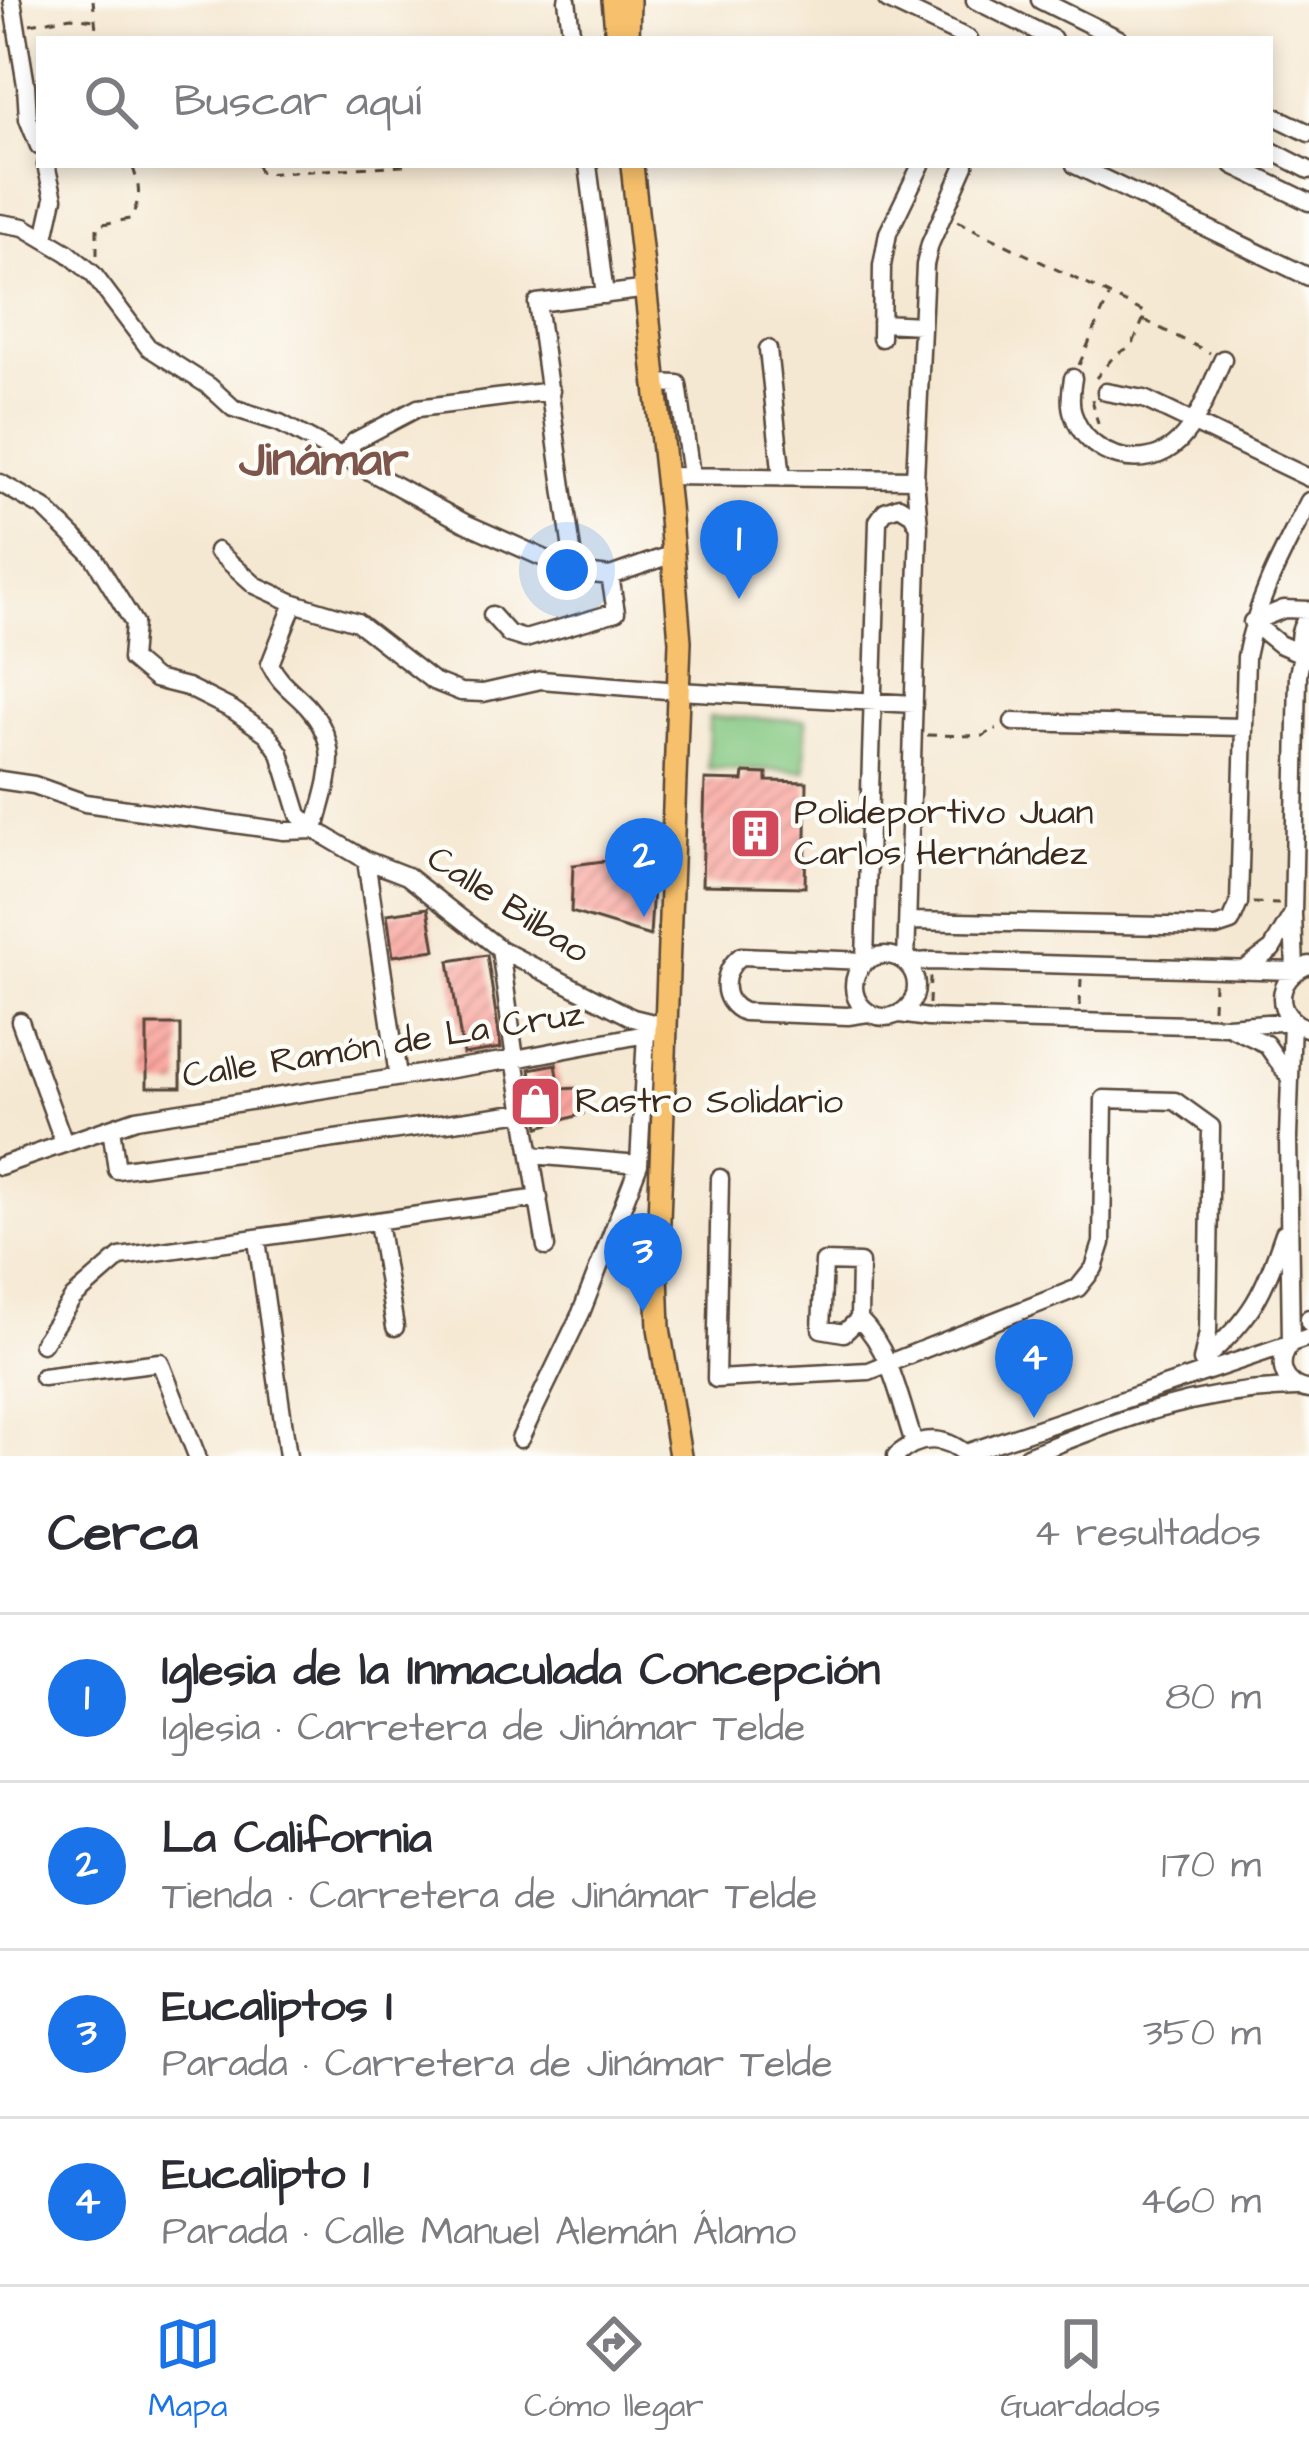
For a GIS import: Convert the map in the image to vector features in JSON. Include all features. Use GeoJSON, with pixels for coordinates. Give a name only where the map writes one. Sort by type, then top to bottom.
{"type":"FeatureCollection","features":[{"type":"Feature","properties":{"kind":"main road"},"geometry":{"type":"LineString","coordinates":[[613,0],[628,20]]}},
{"type":"Feature","properties":{"kind":"main road"},"geometry":{"type":"LineString","coordinates":[[632,168],[678,594],[679,692],[656,1030],[656,1275],[659,1328],[680,1456]]}},
{"type":"Feature","properties":{"kind":"street"},"geometry":{"type":"LineString","coordinates":[[12,0],[28,119],[36,139]]}},
{"type":"Feature","properties":{"kind":"street"},"geometry":{"type":"LineString","coordinates":[[566,0],[572,36]]}},
{"type":"Feature","properties":{"kind":"street"},"geometry":{"type":"LineString","coordinates":[[887,0],[963,36]]}},
{"type":"Feature","properties":{"kind":"street"},"geometry":{"type":"LineString","coordinates":[[975,0],[1047,36]]}},
{"type":"Feature","properties":{"kind":"street"},"geometry":{"type":"LineString","coordinates":[[1040,0],[1113,36]]}},
{"type":"Feature","properties":{"kind":"street"},"geometry":{"type":"LineString","coordinates":[[1273,115],[1309,133]]}},
{"type":"Feature","properties":{"kind":"street"},"geometry":{"type":"LineString","coordinates":[[1273,152],[1309,170]]}},
{"type":"Feature","properties":{"kind":"street"},"geometry":{"type":"LineString","coordinates":[[45,238],[54,198],[47,168]]}},
{"type":"Feature","properties":{"kind":"street"},"geometry":{"type":"LineString","coordinates":[[587,168],[605,295]]}},
{"type":"Feature","properties":{"kind":"street"},"geometry":{"type":"LineString","coordinates":[[919,168],[888,232],[881,266],[881,331],[922,325]]}},
{"type":"Feature","properties":{"kind":"street"},"geometry":{"type":"LineString","coordinates":[[900,1014],[911,1004],[916,990],[906,963],[919,526],[915,479],[925,265],[964,168]]}},
{"type":"Feature","properties":{"kind":"street"},"geometry":{"type":"LineString","coordinates":[[1081,168],[1309,277]]}},
{"type":"Feature","properties":{"kind":"street"},"geometry":{"type":"LineString","coordinates":[[1238,168],[1309,202]]}},
{"type":"Feature","properties":{"kind":"street"},"geometry":{"type":"LineString","coordinates":[[0,223],[24,227],[45,238],[93,274],[148,347],[209,386],[233,408],[280,423],[465,523],[575,572],[610,576],[673,554]]}},
{"type":"Feature","properties":{"kind":"street"},"geometry":{"type":"LineString","coordinates":[[575,572],[537,303],[648,289]]}},
{"type":"Feature","properties":{"kind":"street"},"geometry":{"type":"LineString","coordinates":[[768,349],[782,478]]}},
{"type":"Feature","properties":{"kind":"street"},"geometry":{"type":"LineString","coordinates":[[1073,377],[1072,412],[1082,432],[1102,449],[1134,460],[1158,455],[1177,444],[1193,423],[1222,359]]}},
{"type":"Feature","properties":{"kind":"street"},"geometry":{"type":"LineString","coordinates":[[657,383],[678,384],[691,475]]}},
{"type":"Feature","properties":{"kind":"street"},"geometry":{"type":"LineString","coordinates":[[343,456],[355,441],[418,408],[551,391]]}},
{"type":"Feature","properties":{"kind":"street"},"geometry":{"type":"LineString","coordinates":[[1106,392],[1144,399],[1309,478]]}},
{"type":"Feature","properties":{"kind":"street"},"geometry":{"type":"LineString","coordinates":[[665,476],[915,479]]}},
{"type":"Feature","properties":{"kind":"street"},"geometry":{"type":"LineString","coordinates":[[865,962],[878,521],[885,511],[898,506],[915,479]]}},
{"type":"Feature","properties":{"kind":"street"},"geometry":{"type":"LineString","coordinates":[[0,483],[44,508],[93,556],[134,623],[130,659],[155,679],[187,687],[267,734],[280,752],[299,815],[315,830]]}},
{"type":"Feature","properties":{"kind":"street"},"geometry":{"type":"LineString","coordinates":[[909,921],[1216,927],[1231,922],[1239,903],[1246,657],[1252,622],[1309,501]]}},
{"type":"Feature","properties":{"kind":"street"},"geometry":{"type":"LineString","coordinates":[[898,506],[912,514],[919,526]]}},
{"type":"Feature","properties":{"kind":"street"},"geometry":{"type":"LineString","coordinates":[[217,551],[255,585],[294,603],[357,622],[433,681],[461,692],[483,693],[541,680],[914,704]]}},
{"type":"Feature","properties":{"kind":"street"},"geometry":{"type":"LineString","coordinates":[[492,614],[509,634],[525,639],[616,612],[610,576]]}},
{"type":"Feature","properties":{"kind":"street"},"geometry":{"type":"LineString","coordinates":[[1265,586],[1284,609]]}},
{"type":"Feature","properties":{"kind":"street"},"geometry":{"type":"LineString","coordinates":[[294,603],[270,664],[277,680],[325,729],[332,760],[315,830]]}},
{"type":"Feature","properties":{"kind":"street"},"geometry":{"type":"LineString","coordinates":[[1252,622],[1284,609],[1309,613],[1299,634],[1306,658],[1298,675],[1293,909],[1302,968]]}},
{"type":"Feature","properties":{"kind":"street"},"geometry":{"type":"LineString","coordinates":[[1252,622],[1306,658]]}},
{"type":"Feature","properties":{"kind":"street"},"geometry":{"type":"LineString","coordinates":[[1246,657],[1256,649],[1279,644]]}},
{"type":"Feature","properties":{"kind":"street"},"geometry":{"type":"LineString","coordinates":[[1013,722],[1244,727]]}},
{"type":"Feature","properties":{"kind":"street"},"geometry":{"type":"LineString","coordinates":[[0,780],[34,785],[85,803],[284,831],[315,830]]}},
{"type":"Feature","properties":{"kind":"street","name":"Calle Bilbao"},"geometry":{"type":"LineString","coordinates":[[315,830],[366,860],[407,876],[500,949],[656,1030]]}},
{"type":"Feature","properties":{"kind":"street"},"geometry":{"type":"LineString","coordinates":[[366,860],[398,1076]]}},
{"type":"Feature","properties":{"kind":"street"},"geometry":{"type":"LineString","coordinates":[[1244,970],[1272,949],[1293,909]]}},
{"type":"Feature","properties":{"kind":"street"},"geometry":{"type":"LineString","coordinates":[[500,949],[546,1247]]}},
{"type":"Feature","properties":{"kind":"street"},"geometry":{"type":"LineString","coordinates":[[868,1012],[857,1002],[853,988],[856,973],[878,955],[906,963],[1302,968]]}},
{"type":"Feature","properties":{"kind":"street"},"geometry":{"type":"LineString","coordinates":[[865,962],[741,956],[730,964],[726,996],[732,1007],[744,1012],[1300,1025]]}},
{"type":"Feature","properties":{"kind":"street"},"geometry":{"type":"LineString","coordinates":[[1300,1025],[1284,1010],[1282,996],[1286,982],[1302,968]]}},
{"type":"Feature","properties":{"kind":"street"},"geometry":{"type":"LineString","coordinates":[[20,1021],[64,1143]]}},
{"type":"Feature","properties":{"kind":"street"},"geometry":{"type":"LineString","coordinates":[[1227,1025],[1266,1044],[1289,1077]]}},
{"type":"Feature","properties":{"kind":"street"},"geometry":{"type":"LineString","coordinates":[[1300,1025],[1289,1077],[1288,1221],[1300,1340]]}},
{"type":"Feature","properties":{"kind":"street"},"geometry":{"type":"LineString","coordinates":[[520,1438],[580,1313],[639,1164],[656,1030]]}},
{"type":"Feature","properties":{"kind":"street","name":"Calle Ramón de La Cruz"},"geometry":{"type":"LineString","coordinates":[[0,1166],[136,1119],[514,1059],[656,1030]]}},
{"type":"Feature","properties":{"kind":"street"},"geometry":{"type":"LineString","coordinates":[[720,1178],[716,1379],[868,1370],[1078,1288],[1094,1268],[1102,1243],[1104,1099],[1175,1101],[1211,1127],[1208,1332],[1202,1361]]}},
{"type":"Feature","properties":{"kind":"street"},"geometry":{"type":"LineString","coordinates":[[111,1128],[117,1170],[524,1112]]}},
{"type":"Feature","properties":{"kind":"street"},"geometry":{"type":"LineString","coordinates":[[532,1155],[639,1164]]}},
{"type":"Feature","properties":{"kind":"street"},"geometry":{"type":"LineString","coordinates":[[42,1344],[73,1298],[120,1257],[539,1198]]}},
{"type":"Feature","properties":{"kind":"street"},"geometry":{"type":"LineString","coordinates":[[1190,1378],[1236,1331],[1265,1287],[1288,1221]]}},
{"type":"Feature","properties":{"kind":"street"},"geometry":{"type":"LineString","coordinates":[[378,1222],[395,1327]]}},
{"type":"Feature","properties":{"kind":"street"},"geometry":{"type":"LineString","coordinates":[[256,1240],[288,1456]]}},
{"type":"Feature","properties":{"kind":"street"},"geometry":{"type":"LineString","coordinates":[[859,1319],[871,1331],[887,1363],[914,1443]]}},
{"type":"Feature","properties":{"kind":"street"},"geometry":{"type":"LineString","coordinates":[[896,1456],[927,1439],[941,1440],[967,1455],[1300,1340]]}},
{"type":"Feature","properties":{"kind":"street"},"geometry":{"type":"LineString","coordinates":[[1300,1340],[1282,1356],[1282,1371],[1303,1389]]}},
{"type":"Feature","properties":{"kind":"street"},"geometry":{"type":"LineString","coordinates":[[43,1377],[160,1362],[197,1456]]}},
{"type":"Feature","properties":{"kind":"street"},"geometry":{"type":"LineString","coordinates":[[1027,1456],[1180,1401],[1249,1389],[1303,1389]]}},
{"type":"Feature","properties":{"kind":"street"},"geometry":{"type":"LineString","coordinates":[[675,1423],[694,1456]]}},
{"type":"Feature","properties":{"kind":"path"},"geometry":{"type":"LineString","coordinates":[[93,0],[97,36]]}},
{"type":"Feature","properties":{"kind":"path"},"geometry":{"type":"LineString","coordinates":[[16,27],[70,16],[94,20]]}},
{"type":"Feature","properties":{"kind":"path"},"geometry":{"type":"LineString","coordinates":[[93,274],[97,225],[130,219],[138,206],[141,190],[133,168]]}},
{"type":"Feature","properties":{"kind":"path"},"geometry":{"type":"LineString","coordinates":[[258,168],[261,174],[356,168]]}},
{"type":"Feature","properties":{"kind":"path"},"geometry":{"type":"LineString","coordinates":[[944,214],[1146,313],[1132,346],[1099,371],[1091,390],[1102,449]]}},
{"type":"Feature","properties":{"kind":"path"},"geometry":{"type":"LineString","coordinates":[[1073,377],[1110,296]]}},
{"type":"Feature","properties":{"kind":"path"},"geometry":{"type":"LineString","coordinates":[[1143,319],[1222,359]]}},
{"type":"Feature","properties":{"kind":"path"},"geometry":{"type":"LineString","coordinates":[[914,735],[982,736],[988,729],[1002,729],[1013,722]]}},
{"type":"Feature","properties":{"kind":"path"},"geometry":{"type":"LineString","coordinates":[[1239,903],[1293,909]]}},
{"type":"Feature","properties":{"kind":"green space"},"geometry":{"type":"Polygon","coordinates":[[[709,717],[806,720],[805,771],[708,768],[709,717]]]}},
{"type":"Feature","properties":{"kind":"building","name":"Polideportivo Juan Carlos Hernández"},"geometry":{"type":"Polygon","coordinates":[[[744,773],[767,774],[767,781],[807,782],[805,887],[702,885],[705,780],[743,781],[744,773]]]}},
{"type":"Feature","properties":{"kind":"building"},"geometry":{"type":"Polygon","coordinates":[[[655,854],[650,936],[571,912],[573,865],[655,854]]]}},
{"type":"Feature","properties":{"kind":"building"},"geometry":{"type":"Polygon","coordinates":[[[428,908],[435,950],[393,956],[387,914],[428,908]]]}},
{"type":"Feature","properties":{"kind":"building"},"geometry":{"type":"Polygon","coordinates":[[[487,955],[501,1048],[463,1054],[449,961],[487,955]]]}},
{"type":"Feature","properties":{"kind":"building"},"geometry":{"type":"Polygon","coordinates":[[[147,1025],[181,1025],[181,1087],[147,1087],[147,1025]]]}},
{"type":"Feature","properties":{"kind":"building"},"geometry":{"type":"Polygon","coordinates":[[[556,1064],[560,1089],[579,1088],[583,1114],[539,1127],[530,1069],[556,1064]]]}},
{"type":"Feature","properties":{"kind":"place","name":"Iglesia de la Inmaculada Concepción"},"geometry":{"type":"Point","coordinates":[739,599]}},
{"type":"Feature","properties":{"kind":"place","name":"Polideportivo Juan Carlos Hernández"},"geometry":{"type":"Point","coordinates":[755,833]}},
{"type":"Feature","properties":{"kind":"place","name":"La California"},"geometry":{"type":"Point","coordinates":[644,917]}},
{"type":"Feature","properties":{"kind":"place","name":"Rastro Solidario"},"geometry":{"type":"Point","coordinates":[536,1101]}},
{"type":"Feature","properties":{"kind":"place","name":"Eucaliptos I"},"geometry":{"type":"Point","coordinates":[643,1312]}},
{"type":"Feature","properties":{"kind":"place","name":"Eucalipto 1"},"geometry":{"type":"Point","coordinates":[1034,1418]}},
{"type":"Feature","properties":{"kind":"district","name":"Jinámar"},"geometry":{"type":"Point","coordinates":[324,461]}}]}
